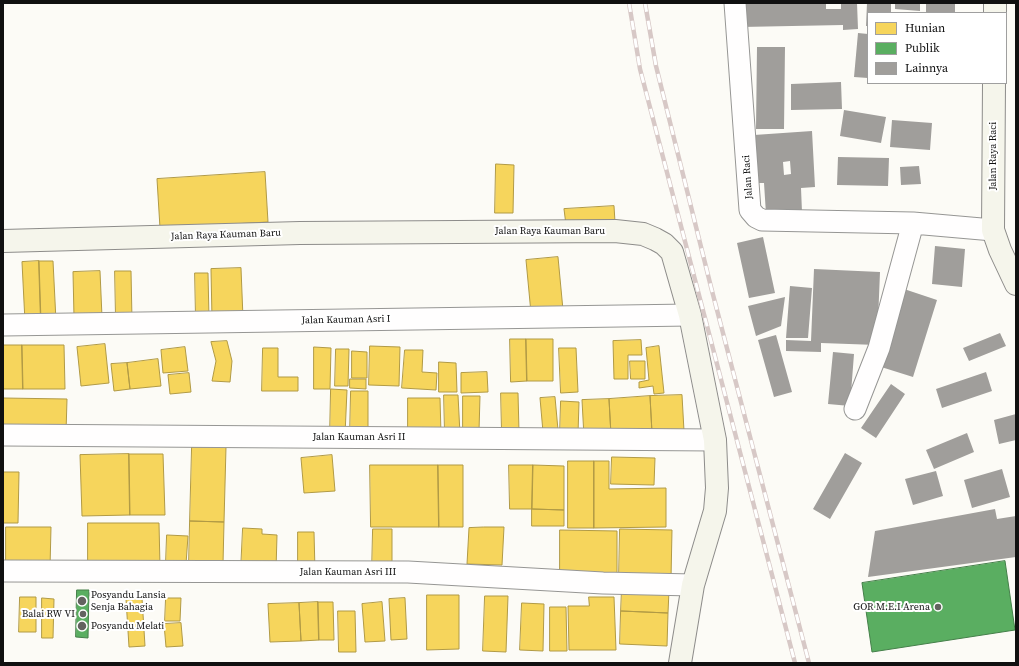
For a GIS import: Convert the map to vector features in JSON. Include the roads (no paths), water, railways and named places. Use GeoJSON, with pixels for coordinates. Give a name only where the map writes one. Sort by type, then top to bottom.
{"type":"FeatureCollection","features":[{"type":"Feature","properties":{"kind":"street","name":"Jalan Raci"},"geometry":{"type":"LineString","coordinates":[[735,3],[750,210],[756,217],[762,220],[912,223],[993,230]]}},
{"type":"Feature","properties":{"kind":"street","name":"Jalan Raya Raci"},"geometry":{"type":"LineString","coordinates":[[994,84],[993,230],[1000,250],[1016,284]]}},
{"type":"Feature","properties":{"kind":"street"},"geometry":{"type":"LineString","coordinates":[[855,409],[879,348],[912,223]]}},
{"type":"Feature","properties":{"kind":"street","name":"Jalan Raya Kauman Baru"},"geometry":{"type":"LineString","coordinates":[[3,241],[300,233],[615,231],[643,234],[664,244],[672,252],[690,315],[715,440],[717,488],[715,511],[693,585],[680,663]]}},
{"type":"Feature","properties":{"kind":"street","name":"Jalan Kauman Asri I"},"geometry":{"type":"LineString","coordinates":[[3,325],[690,315]]}},
{"type":"Feature","properties":{"kind":"street","name":"Jalan Kauman Asri II"},"geometry":{"type":"LineString","coordinates":[[3,435],[715,440]]}},
{"type":"Feature","properties":{"kind":"street","name":"Jalan Kauman Asri III"},"geometry":{"type":"LineString","coordinates":[[3,571],[408,572],[604,583],[693,585]]}},
{"type":"Feature","properties":{"kind":"railway"},"geometry":{"type":"LineString","coordinates":[[629,3],[640,69],[795,663]]}},
{"type":"Feature","properties":{"kind":"railway"},"geometry":{"type":"LineString","coordinates":[[645,3],[656,66],[711,287],[809,663]]}},
{"type":"Feature","properties":{"kind":"place","name":"Posyandu Lansia Senja Bahagia"},"geometry":{"type":"Point","coordinates":[82,601]}},
{"type":"Feature","properties":{"kind":"place","name":"GOR M.E.I Arena"},"geometry":{"type":"Point","coordinates":[938,607]}},
{"type":"Feature","properties":{"kind":"place","name":"Balai RW VI"},"geometry":{"type":"Point","coordinates":[83,614]}},
{"type":"Feature","properties":{"kind":"place","name":"Posyandu Melati"},"geometry":{"type":"Point","coordinates":[82,626]}}]}
